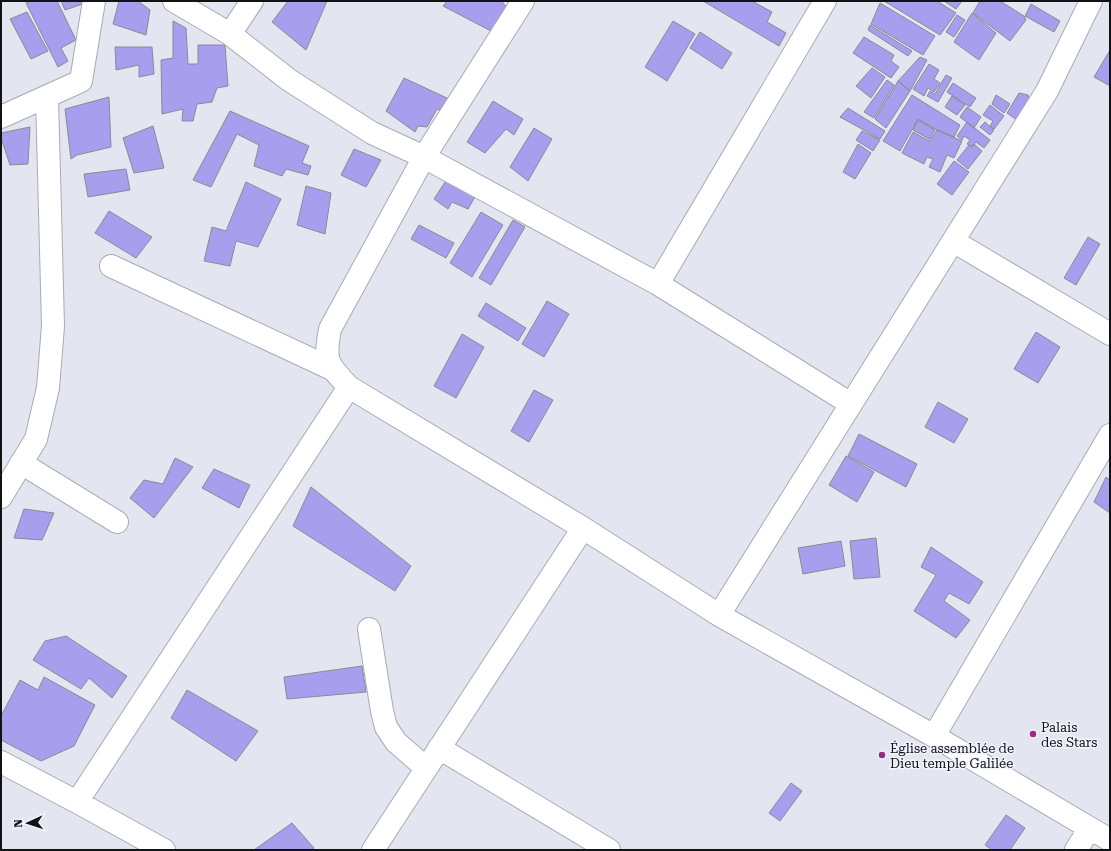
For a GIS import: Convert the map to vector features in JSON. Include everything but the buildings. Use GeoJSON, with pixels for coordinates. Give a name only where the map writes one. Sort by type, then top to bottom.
{"type":"FeatureCollection","features":[{"type":"Feature","properties":{"kind":"street"},"geometry":{"type":"LineString","coordinates":[[1,117],[81,81],[94,1]]}},
{"type":"Feature","properties":{"kind":"street"},"geometry":{"type":"LineString","coordinates":[[174,1],[230,34],[289,80],[372,134],[424,157],[658,284],[851,404]]}},
{"type":"Feature","properties":{"kind":"street"},"geometry":{"type":"LineString","coordinates":[[230,34],[252,1]]}},
{"type":"Feature","properties":{"kind":"street"},"geometry":{"type":"LineString","coordinates":[[332,369],[326,350],[330,329],[424,157],[524,1]]}},
{"type":"Feature","properties":{"kind":"street"},"geometry":{"type":"LineString","coordinates":[[658,284],[824,1]]}},
{"type":"Feature","properties":{"kind":"street"},"geometry":{"type":"LineString","coordinates":[[719,615],[1047,91],[1091,1]]}},
{"type":"Feature","properties":{"kind":"street"},"geometry":{"type":"LineString","coordinates":[[1,497],[36,439],[48,388],[53,326],[47,97]]}},
{"type":"Feature","properties":{"kind":"street"},"geometry":{"type":"LineString","coordinates":[[953,241],[1110,334]]}},
{"type":"Feature","properties":{"kind":"street"},"geometry":{"type":"LineString","coordinates":[[111,266],[332,369],[349,387],[583,528],[719,615],[934,736],[1110,840]]}},
{"type":"Feature","properties":{"kind":"street"},"geometry":{"type":"LineString","coordinates":[[77,802],[349,387]]}},
{"type":"Feature","properties":{"kind":"street"},"geometry":{"type":"LineString","coordinates":[[934,736],[1110,435]]}},
{"type":"Feature","properties":{"kind":"street"},"geometry":{"type":"LineString","coordinates":[[21,464],[117,522]]}},
{"type":"Feature","properties":{"kind":"street"},"geometry":{"type":"LineString","coordinates":[[372,850],[583,528]]}},
{"type":"Feature","properties":{"kind":"street"},"geometry":{"type":"LineString","coordinates":[[369,629],[382,711],[386,727],[396,742],[426,768]]}},
{"type":"Feature","properties":{"kind":"street"},"geometry":{"type":"LineString","coordinates":[[439,748],[609,850]]}},
{"type":"Feature","properties":{"kind":"street"},"geometry":{"type":"LineString","coordinates":[[1,762],[164,850]]}},
{"type":"Feature","properties":{"kind":"street"},"geometry":{"type":"LineString","coordinates":[[1076,850],[1090,828]]}},
{"type":"Feature","properties":{"kind":"place","name":"Palais des Stars"},"geometry":{"type":"Point","coordinates":[1033,734]}},
{"type":"Feature","properties":{"kind":"place","name":"Église assemblée de Dieu temple Galilée"},"geometry":{"type":"Point","coordinates":[882,755]}}]}
